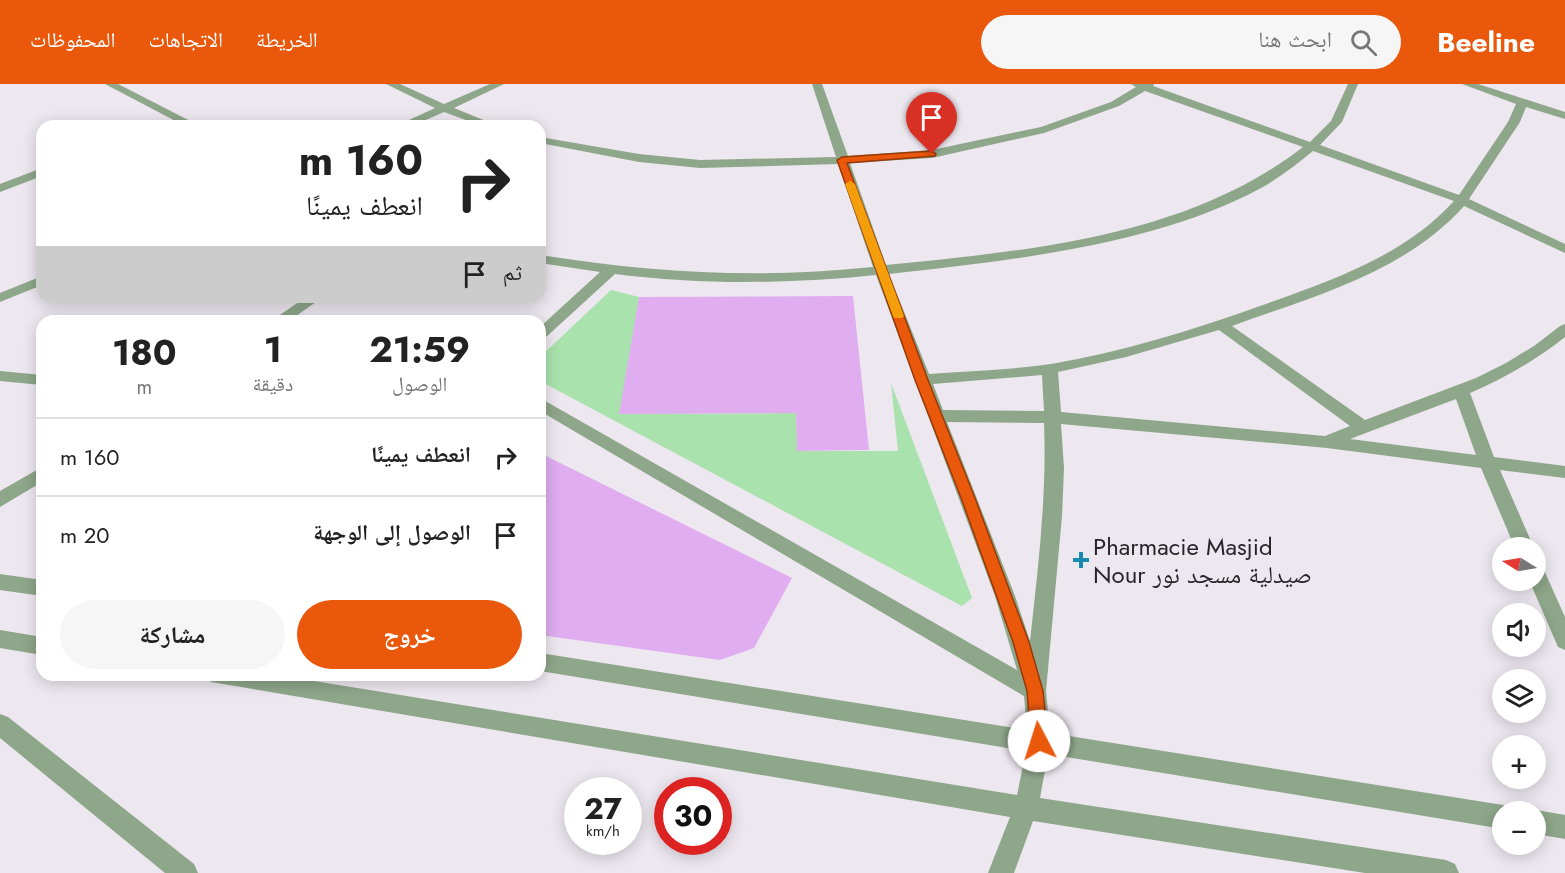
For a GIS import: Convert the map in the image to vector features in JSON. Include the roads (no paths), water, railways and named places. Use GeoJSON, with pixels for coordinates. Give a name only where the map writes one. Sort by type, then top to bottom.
{"type":"FeatureCollection","features":[{"type":"Feature","properties":{"kind":"street"},"geometry":{"type":"LineString","coordinates":[[110,84],[183,120]]}},
{"type":"Feature","properties":{"kind":"street"},"geometry":{"type":"LineString","coordinates":[[392,84],[476,120]]}},
{"type":"Feature","properties":{"kind":"street"},"geometry":{"type":"LineString","coordinates":[[416,120],[499,84]]}},
{"type":"Feature","properties":{"kind":"street"},"geometry":{"type":"LineString","coordinates":[[817,84],[881,270],[1005,596],[1035,691]]}},
{"type":"Feature","properties":{"kind":"street"},"geometry":{"type":"LineString","coordinates":[[546,260],[610,271],[760,279],[881,270],[965,261],[1050,248],[1174,218],[1256,185],[1328,131],[1353,84]]}},
{"type":"Feature","properties":{"kind":"street"},"geometry":{"type":"LineString","coordinates":[[1467,84],[1565,116]]}},
{"type":"Feature","properties":{"kind":"street"},"geometry":{"type":"LineString","coordinates":[[546,141],[639,158],[700,164],[842,160],[932,154],[1044,130],[1115,104],[1143,85],[1462,200],[1565,249]]}},
{"type":"Feature","properties":{"kind":"street"},"geometry":{"type":"LineString","coordinates":[[922,380],[1050,369],[1120,354],[1221,325],[1354,277],[1388,259],[1444,220],[1462,200],[1514,122],[1522,102]]}},
{"type":"Feature","properties":{"kind":"street"},"geometry":{"type":"LineString","coordinates":[[0,188],[36,174]]}},
{"type":"Feature","properties":{"kind":"street"},"geometry":{"type":"LineString","coordinates":[[546,330],[610,271]]}},
{"type":"Feature","properties":{"kind":"street"},"geometry":{"type":"LineString","coordinates":[[0,298],[36,283]]}},
{"type":"Feature","properties":{"kind":"street"},"geometry":{"type":"LineString","coordinates":[[288,315],[307,303]]}},
{"type":"Feature","properties":{"kind":"street"},"geometry":{"type":"LineString","coordinates":[[1221,325],[1362,426]]}},
{"type":"Feature","properties":{"kind":"street"},"geometry":{"type":"LineString","coordinates":[[1327,442],[1362,426],[1419,408],[1516,364],[1550,343],[1565,329]]}},
{"type":"Feature","properties":{"kind":"street"},"geometry":{"type":"LineString","coordinates":[[1000,873],[1026,808],[1039,741],[1035,691],[1053,516],[1055,468],[1050,369]]}},
{"type":"Feature","properties":{"kind":"street"},"geometry":{"type":"LineString","coordinates":[[0,376],[36,379]]}},
{"type":"Feature","properties":{"kind":"street"},"geometry":{"type":"LineString","coordinates":[[1461,390],[1488,464],[1520,537]]}},
{"type":"Feature","properties":{"kind":"street"},"geometry":{"type":"LineString","coordinates":[[546,407],[1035,691]]}},
{"type":"Feature","properties":{"kind":"street"},"geometry":{"type":"LineString","coordinates":[[935,416],[1052,417],[1327,442],[1565,472]]}},
{"type":"Feature","properties":{"kind":"street"},"geometry":{"type":"LineString","coordinates":[[0,500],[36,477]]}},
{"type":"Feature","properties":{"kind":"street"},"geometry":{"type":"LineString","coordinates":[[0,582],[36,587]]}},
{"type":"Feature","properties":{"kind":"street"},"geometry":{"type":"LineString","coordinates":[[1543,591],[1565,641]]}},
{"type":"Feature","properties":{"kind":"street"},"geometry":{"type":"LineString","coordinates":[[0,639],[36,645]]}},
{"type":"Feature","properties":{"kind":"street"},"geometry":{"type":"LineString","coordinates":[[546,663],[1492,815]]}},
{"type":"Feature","properties":{"kind":"street"},"geometry":{"type":"LineString","coordinates":[[255,681],[1026,808],[1446,873]]}},
{"type":"Feature","properties":{"kind":"street"},"geometry":{"type":"LineString","coordinates":[[0,724],[185,873]]}},
{"type":"Feature","properties":{"kind":"street"},"geometry":{"type":"LineString","coordinates":[[1546,824],[1565,827]]}},
{"type":"Feature","properties":{"kind":"place","name":"Pharmacie Masjid Nour صيدلية مسجد نور"},"geometry":{"type":"Point","coordinates":[1081,560]}}]}
